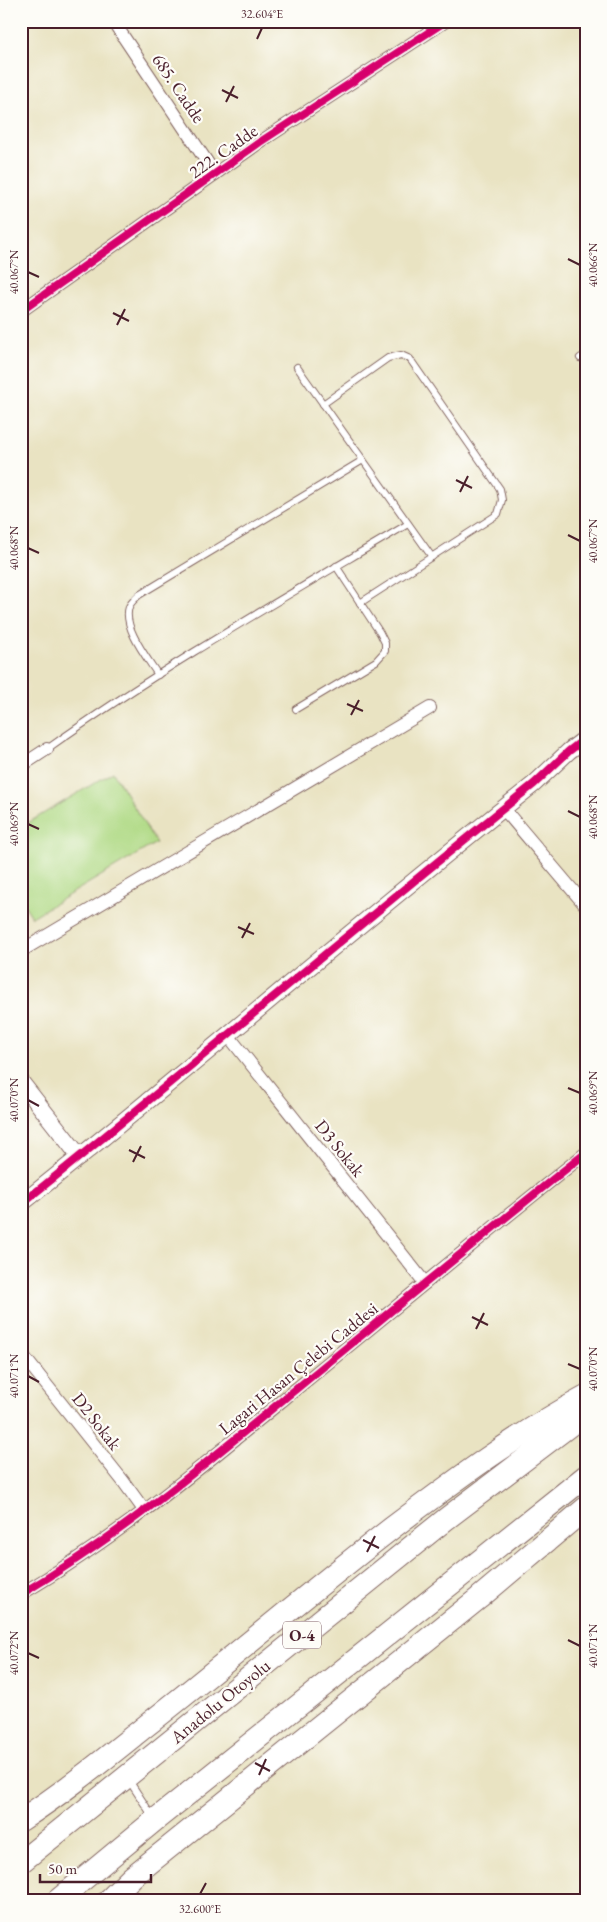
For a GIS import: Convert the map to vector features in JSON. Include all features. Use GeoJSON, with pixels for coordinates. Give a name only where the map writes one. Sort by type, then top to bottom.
{"type":"FeatureCollection","features":[{"type":"Feature","properties":{"kind":"highway"},"geometry":{"type":"LineString","coordinates":[[21,1826],[288,1610],[436,1495],[544,1420],[586,1397]]}},
{"type":"Feature","properties":{"kind":"highway","name":"Anadolu Otoyolu"},"geometry":{"type":"LineString","coordinates":[[21,1862],[446,1519],[586,1413]]}},
{"type":"Feature","properties":{"kind":"highway"},"geometry":{"type":"LineString","coordinates":[[57,1901],[155,1820],[586,1476]]}},
{"type":"Feature","properties":{"kind":"highway"},"geometry":{"type":"LineString","coordinates":[[102,1901],[479,1598],[586,1508]]}},
{"type":"Feature","properties":{"kind":"highway"},"geometry":{"type":"LineString","coordinates":[[21,1820],[55,1798]]}},
{"type":"Feature","properties":{"kind":"highway"},"geometry":{"type":"LineString","coordinates":[[108,1901],[132,1877]]}},
{"type":"Feature","properties":{"kind":"street","name":"685. Cadde"},"geometry":{"type":"LineString","coordinates":[[113,21],[215,174]]}},
{"type":"Feature","properties":{"kind":"street","name":"222. Cadde"},"geometry":{"type":"LineString","coordinates":[[21,311],[260,142],[446,21]]}},
{"type":"Feature","properties":{"kind":"street"},"geometry":{"type":"LineString","coordinates":[[21,951],[430,708]]}},
{"type":"Feature","properties":{"kind":"street"},"geometry":{"type":"LineString","coordinates":[[21,1204],[586,738]]}},
{"type":"Feature","properties":{"kind":"street"},"geometry":{"type":"LineString","coordinates":[[21,766],[47,749]]}},
{"type":"Feature","properties":{"kind":"street"},"geometry":{"type":"LineString","coordinates":[[503,808],[586,906]]}},
{"type":"Feature","properties":{"kind":"street","name":"D3 Sokak"},"geometry":{"type":"LineString","coordinates":[[227,1034],[425,1283]]}},
{"type":"Feature","properties":{"kind":"street"},"geometry":{"type":"LineString","coordinates":[[21,1082],[80,1157]]}},
{"type":"Feature","properties":{"kind":"street","name":"Lagari Hasan Çelebi Caddesi"},"geometry":{"type":"LineString","coordinates":[[21,1594],[61,1570],[144,1510],[243,1433],[586,1153]]}},
{"type":"Feature","properties":{"kind":"street","name":"D2 Sokak"},"geometry":{"type":"LineString","coordinates":[[21,1353],[144,1510]]}},
{"type":"Feature","properties":{"kind":"lane"},"geometry":{"type":"LineString","coordinates":[[323,404],[388,358],[401,355],[410,359],[500,489],[502,500],[498,514],[360,603]]}},
{"type":"Feature","properties":{"kind":"lane"},"geometry":{"type":"LineString","coordinates":[[297,367],[432,557]]}},
{"type":"Feature","properties":{"kind":"lane"},"geometry":{"type":"LineString","coordinates":[[158,675],[134,637],[128,621],[129,606],[139,594],[363,460]]}},
{"type":"Feature","properties":{"kind":"lane"},"geometry":{"type":"LineString","coordinates":[[47,749],[94,715],[158,675],[408,524]]}},
{"type":"Feature","properties":{"kind":"lane"},"geometry":{"type":"LineString","coordinates":[[296,709],[376,661],[385,651],[380,634],[336,566]]}},
{"type":"Feature","properties":{"kind":"lane"},"geometry":{"type":"LineString","coordinates":[[126,1776],[155,1820]]}},
{"type":"Feature","properties":{"kind":"green space"},"geometry":{"type":"Polygon","coordinates":[[[113,772],[156,843],[32,917],[21,900],[21,827],[113,772]]]}},
{"type":"Feature","properties":{"kind":"cycle path"},"geometry":{"type":"LineString","coordinates":[[21,311],[260,142],[446,21]]}},
{"type":"Feature","properties":{"kind":"cycle path"},"geometry":{"type":"LineString","coordinates":[[21,1204],[534,784],[569,751],[586,738]]}},
{"type":"Feature","properties":{"kind":"cycle path"},"geometry":{"type":"LineString","coordinates":[[21,1594],[92,1549],[160,1499],[586,1153]]}}]}
